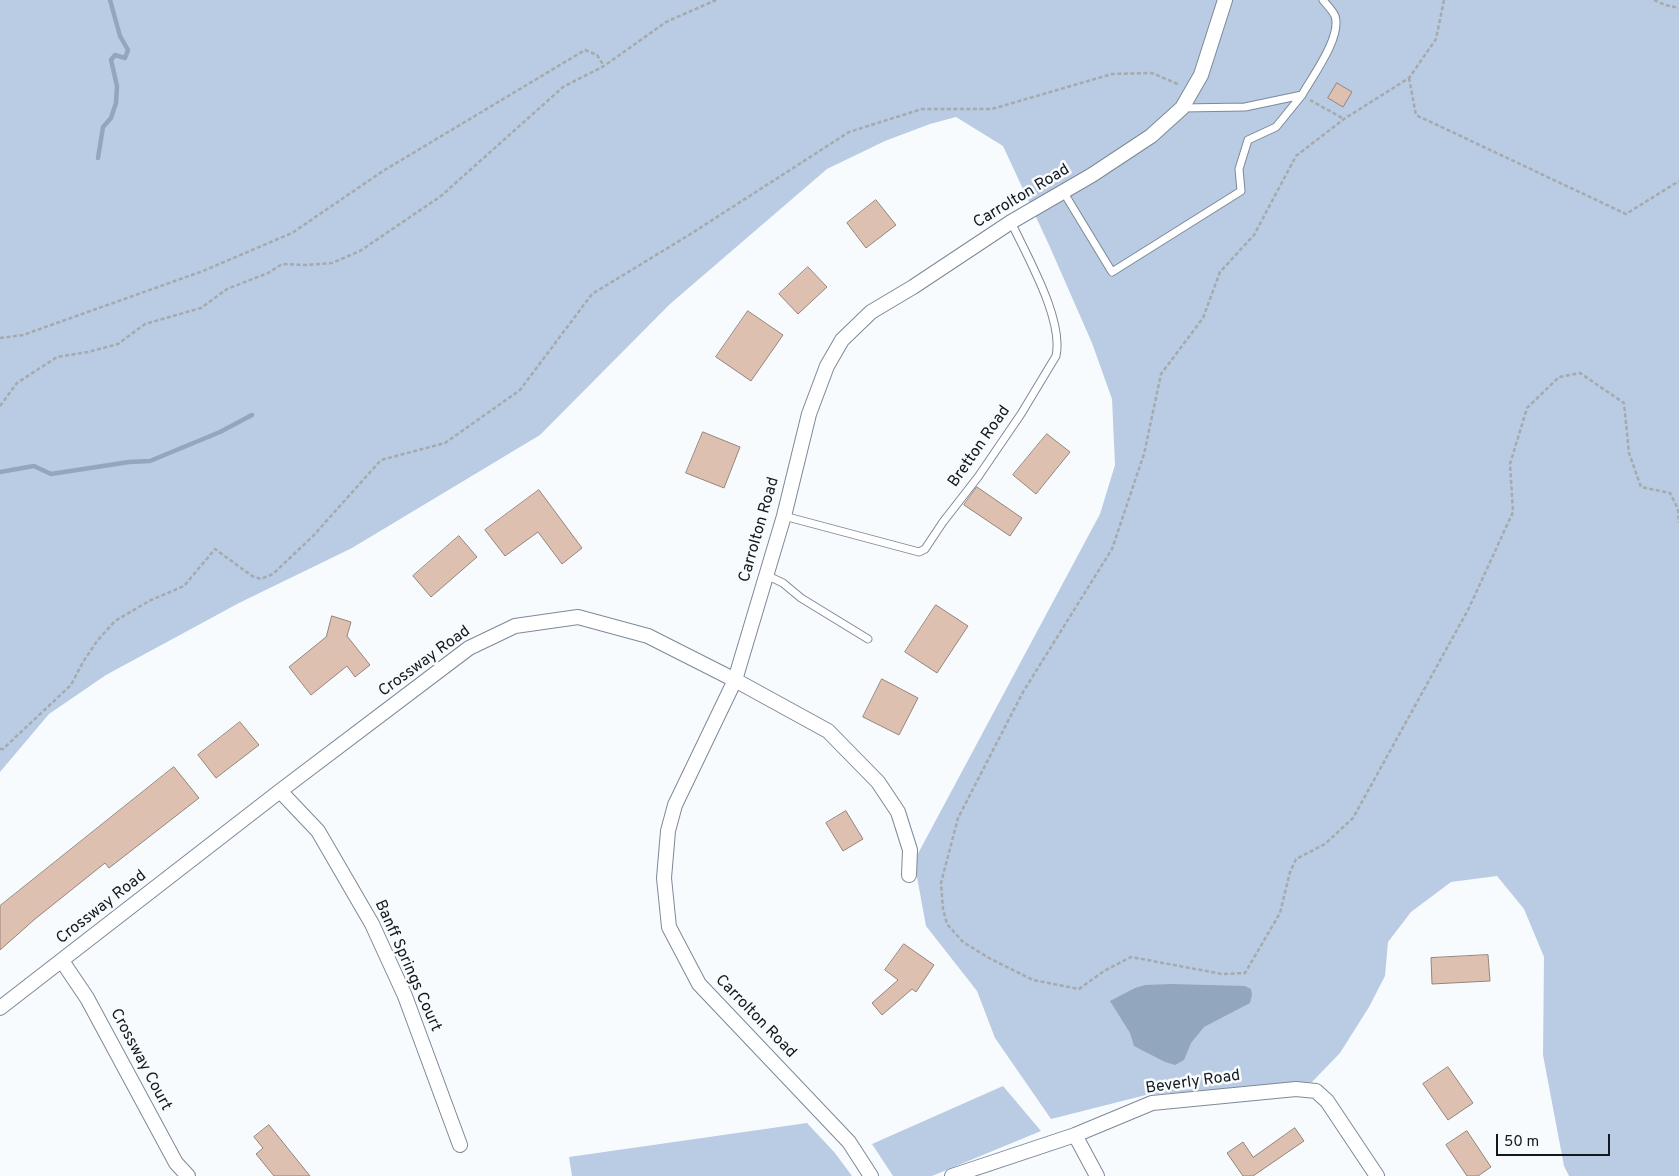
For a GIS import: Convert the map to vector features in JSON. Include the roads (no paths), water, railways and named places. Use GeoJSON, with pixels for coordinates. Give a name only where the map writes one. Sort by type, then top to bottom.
{"type":"FeatureCollection","features":[{"type":"Feature","properties":{"kind":"street","name":"Carrolton Road"},"geometry":{"type":"LineString","coordinates":[[871,1176],[849,1142],[699,984],[669,926],[664,878],[668,831],[675,806],[735,680],[784,516],[809,414],[828,366],[842,340],[871,312],[913,287],[1011,222],[1064,193],[1151,136],[1182,108],[1201,74],[1226,1]]}},
{"type":"Feature","properties":{"kind":"street","name":"Crossway Road"},"geometry":{"type":"LineString","coordinates":[[0,1008],[280,791],[470,648],[515,626],[578,617],[648,636],[735,680],[828,731],[878,782],[898,812],[910,850],[909,875]]}},
{"type":"Feature","properties":{"kind":"street","name":"Banff Springs Court"},"geometry":{"type":"LineString","coordinates":[[280,791],[318,831],[372,924],[405,996],[460,1145]]}},
{"type":"Feature","properties":{"kind":"street","name":"Crossway Court"},"geometry":{"type":"LineString","coordinates":[[62,961],[87,998],[176,1163],[188,1176]]}},
{"type":"Feature","properties":{"kind":"street","name":"Beverly Road"},"geometry":{"type":"LineString","coordinates":[[952,1176],[1075,1135],[1152,1103],[1296,1088],[1316,1091],[1327,1101],[1377,1176]]}},
{"type":"Feature","properties":{"kind":"street"},"geometry":{"type":"LineString","coordinates":[[1075,1135],[1097,1176]]}},
{"type":"Feature","properties":{"kind":"lane"},"geometry":{"type":"LineString","coordinates":[[1064,193],[1112,272],[1241,191],[1239,169],[1248,140],[1276,127],[1302,95],[1327,52],[1336,31],[1335,16],[1323,0]]}},
{"type":"Feature","properties":{"kind":"lane"},"geometry":{"type":"LineString","coordinates":[[1182,108],[1245,107],[1302,95]]}},
{"type":"Feature","properties":{"kind":"lane","name":"Bretton Road"},"geometry":{"type":"LineString","coordinates":[[784,516],[920,552],[925,549],[1016,422],[1056,356],[1058,346],[1056,333],[1048,305],[1011,222]]}},
{"type":"Feature","properties":{"kind":"lane"},"geometry":{"type":"LineString","coordinates":[[766,575],[868,639]]}},
{"type":"Feature","properties":{"kind":"waterway"},"geometry":{"type":"LineString","coordinates":[[98,158],[103,127],[111,118],[116,103],[117,86],[111,60],[115,55],[125,58],[128,50],[120,36],[110,0]]}},
{"type":"Feature","properties":{"kind":"waterway"},"geometry":{"type":"LineString","coordinates":[[0,472],[34,466],[51,474],[129,462],[150,461],[220,432],[252,415]]}}]}
